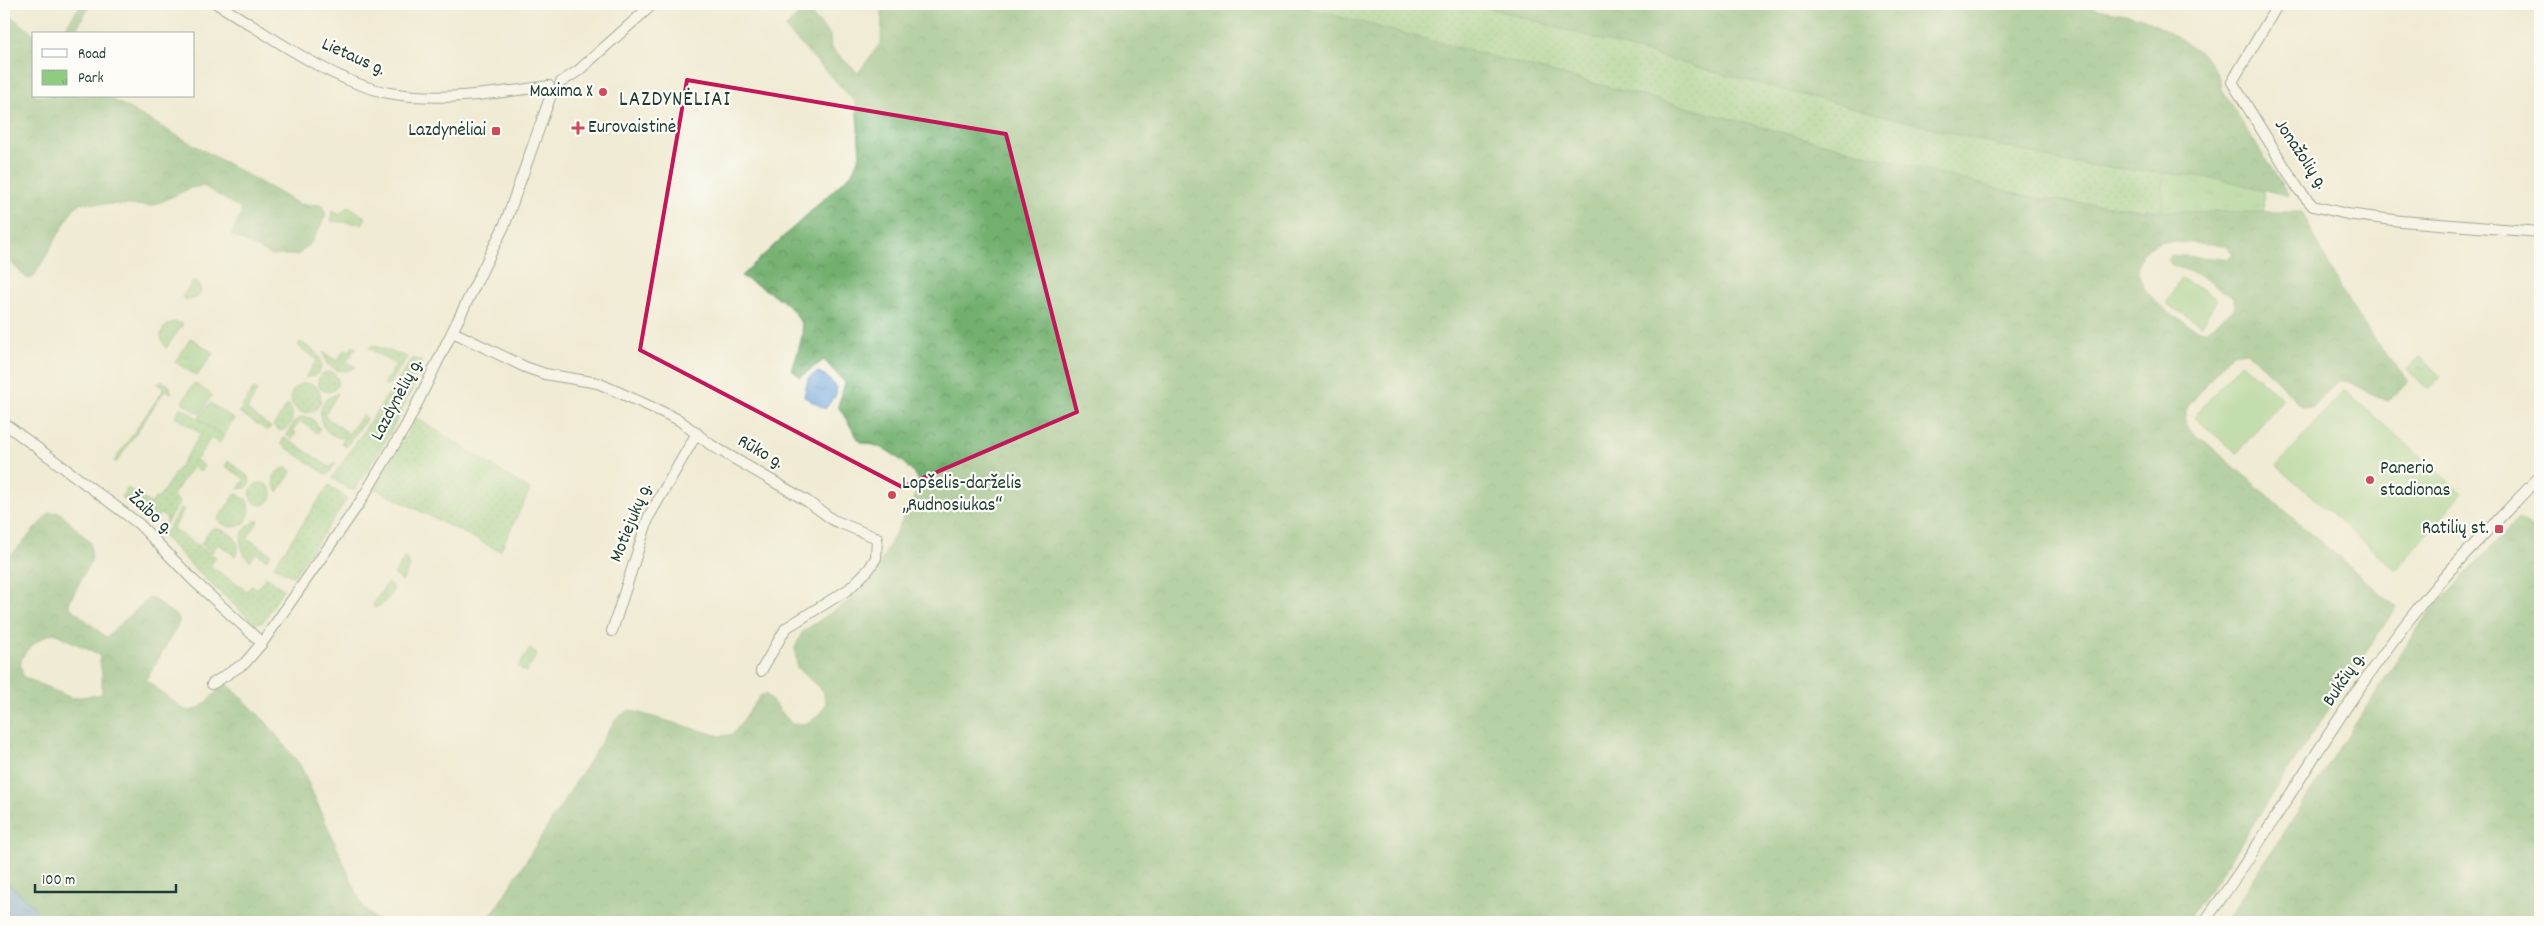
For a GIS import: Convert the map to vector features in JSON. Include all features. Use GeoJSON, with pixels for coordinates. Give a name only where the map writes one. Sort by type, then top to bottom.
{"type":"FeatureCollection","features":[{"type":"Feature","properties":{"kind":"street","name":"Lietaus g."},"geometry":{"type":"LineString","coordinates":[[218,4],[321,66],[362,85],[389,92],[462,96],[550,89]]}},
{"type":"Feature","properties":{"kind":"street","name":"Lazdynėlių g."},"geometry":{"type":"LineString","coordinates":[[212,684],[245,663],[262,643],[360,502],[408,424],[505,224],[550,89],[556,93],[562,89],[561,82],[578,71],[654,4]]}},
{"type":"Feature","properties":{"kind":"street","name":"Jonažolių g."},"geometry":{"type":"LineString","coordinates":[[2278,4],[2232,82],[2299,190],[2313,206],[2383,219],[2540,232]]}},
{"type":"Feature","properties":{"kind":"street","name":"Rūko g."},"geometry":{"type":"LineString","coordinates":[[453,332],[525,367],[545,374],[598,384],[619,391],[679,420],[711,445],[807,501],[834,520],[877,538],[876,558],[869,569],[849,589],[786,628],[761,671]]}},
{"type":"Feature","properties":{"kind":"street","name":"Žaibo g."},"geometry":{"type":"LineString","coordinates":[[4,423],[132,518],[189,576],[262,643]]}},
{"type":"Feature","properties":{"kind":"street","name":"Motiejukų g."},"geometry":{"type":"LineString","coordinates":[[612,631],[650,516],[697,433]]}},
{"type":"Feature","properties":{"kind":"street","name":"Bukčių g."},"geometry":{"type":"LineString","coordinates":[[2204,922],[2233,882],[2318,752],[2419,607],[2540,476]]}},
{"type":"Feature","properties":{"kind":"highlighted area"},"geometry":{"type":"Polygon","coordinates":[[[687,80],[1006,134],[1077,412],[902,487],[640,350],[687,80]]]}},
{"type":"Feature","properties":{"kind":"green space"},"geometry":{"type":"Polygon","coordinates":[[[81,4],[91,4],[74,32],[62,32],[81,4]]]}},
{"type":"Feature","properties":{"kind":"green space"},"geometry":{"type":"Polygon","coordinates":[[[874,4],[1291,4],[2033,198],[2149,211],[2302,212],[2342,291],[2375,341],[2409,381],[2389,401],[2383,400],[2349,382],[2338,382],[2312,408],[2302,407],[2255,358],[2246,352],[2231,354],[2187,408],[2185,424],[2192,433],[2207,443],[2396,607],[2206,896],[2186,922],[487,922],[616,719],[629,710],[720,736],[733,734],[760,696],[766,694],[792,724],[808,723],[819,714],[826,704],[823,691],[797,668],[795,648],[802,632],[850,600],[871,581],[921,483],[897,457],[877,446],[860,442],[838,406],[845,383],[824,360],[800,377],[792,370],[802,337],[799,319],[777,297],[741,276],[852,173],[860,155],[856,103],[785,28],[806,8],[830,35],[831,48],[858,73],[881,42],[882,7],[874,4]],[[2162,241],[2147,249],[2141,257],[2138,268],[2141,280],[2148,292],[2170,313],[2183,322],[2205,331],[2233,310],[2235,305],[2233,298],[2201,276],[2172,265],[2168,260],[2171,255],[2227,259],[2233,254],[2226,245],[2162,241]]]}},
{"type":"Feature","properties":{"kind":"green space"},"geometry":{"type":"Polygon","coordinates":[[[1291,4],[1475,4],[2068,163],[2163,173],[2162,211],[2033,198],[1291,4]]]}},
{"type":"Feature","properties":{"kind":"green space"},"geometry":{"type":"Polygon","coordinates":[[[1475,4],[2074,4],[2142,18],[2196,49],[2207,58],[2217,73],[2221,89],[2289,196],[2220,179],[2068,163],[1714,72],[1475,4]]]}},
{"type":"Feature","properties":{"kind":"green space"},"geometry":{"type":"Polygon","coordinates":[[[4,11],[32,32],[32,98],[111,98],[299,204],[322,205],[326,215],[312,242],[298,255],[271,255],[231,235],[241,215],[241,209],[203,186],[191,188],[152,206],[81,203],[74,208],[33,278],[27,279],[8,260],[4,259],[4,11]]]}},
{"type":"Feature","properties":{"kind":"green space"},"geometry":{"type":"Polygon","coordinates":[[[2163,173],[2220,179],[2263,190],[2264,212],[2162,211],[2163,173]]]}},
{"type":"Feature","properties":{"kind":"green space"},"geometry":{"type":"Polygon","coordinates":[[[349,206],[366,218],[362,224],[331,221],[332,210],[339,215],[349,206]]]}},
{"type":"Feature","properties":{"kind":"green space"},"geometry":{"type":"Polygon","coordinates":[[[2181,278],[2217,299],[2202,325],[2166,304],[2181,278]]]}},
{"type":"Feature","properties":{"kind":"green space"},"geometry":{"type":"Polygon","coordinates":[[[194,280],[198,283],[201,291],[197,298],[187,300],[182,297],[194,280]]]}},
{"type":"Feature","properties":{"kind":"green space"},"geometry":{"type":"Polygon","coordinates":[[[175,322],[183,324],[166,348],[161,338],[162,332],[169,324],[175,322]]]}},
{"type":"Feature","properties":{"kind":"green space"},"geometry":{"type":"Polygon","coordinates":[[[191,338],[213,353],[197,376],[175,362],[191,338]]]}},
{"type":"Feature","properties":{"kind":"green space"},"geometry":{"type":"Polygon","coordinates":[[[300,342],[316,353],[321,360],[320,370],[315,376],[305,378],[317,360],[298,346],[300,342]]]}},
{"type":"Feature","properties":{"kind":"green space"},"geometry":{"type":"Polygon","coordinates":[[[372,345],[407,357],[388,386],[384,384],[396,365],[369,348],[372,345]]]}},
{"type":"Feature","properties":{"kind":"green space"},"geometry":{"type":"Polygon","coordinates":[[[353,346],[356,348],[347,361],[356,367],[346,371],[336,370],[327,364],[323,352],[337,361],[345,349],[350,351],[353,346]]]}},
{"type":"Feature","properties":{"kind":"green space"},"geometry":{"type":"Polygon","coordinates":[[[2420,356],[2441,377],[2428,390],[2407,370],[2420,356]]]}},
{"type":"Feature","properties":{"kind":"green space"},"geometry":{"type":"Polygon","coordinates":[[[413,358],[422,361],[416,376],[396,383],[413,358]]]}},
{"type":"Feature","properties":{"kind":"green space"},"geometry":{"type":"Polygon","coordinates":[[[2241,363],[2283,399],[2237,453],[2194,417],[2241,363]]]}},
{"type":"Feature","properties":{"kind":"green space"},"geometry":{"type":"Polygon","coordinates":[[[328,372],[335,375],[338,382],[335,389],[328,392],[321,389],[318,382],[321,375],[328,372]]]}},
{"type":"Feature","properties":{"kind":"green space"},"geometry":{"type":"Polygon","coordinates":[[[162,381],[170,386],[171,393],[165,390],[116,463],[114,461],[163,391],[163,388],[157,384],[162,381]]]}},
{"type":"Feature","properties":{"kind":"green space"},"geometry":{"type":"Polygon","coordinates":[[[194,383],[212,395],[200,414],[182,402],[194,383]]]}},
{"type":"Feature","properties":{"kind":"green space"},"geometry":{"type":"Polygon","coordinates":[[[306,383],[316,388],[321,398],[316,408],[306,413],[296,408],[291,398],[296,388],[306,383]]]}},
{"type":"Feature","properties":{"kind":"green space"},"geometry":{"type":"Polygon","coordinates":[[[415,383],[388,437],[355,489],[350,490],[332,478],[392,389],[415,383]]]}},
{"type":"Feature","properties":{"kind":"green space"},"geometry":{"type":"Polygon","coordinates":[[[253,389],[257,391],[247,410],[271,427],[268,431],[239,412],[253,389]]]}},
{"type":"Feature","properties":{"kind":"green space","name":"Panerio stadionas"},"geometry":{"type":"Polygon","coordinates":[[[2344,390],[2462,493],[2396,570],[2277,466],[2344,390]]]}},
{"type":"Feature","properties":{"kind":"green space"},"geometry":{"type":"Polygon","coordinates":[[[338,393],[324,416],[347,432],[343,438],[325,429],[321,418],[322,405],[326,399],[338,393]]]}},
{"type":"Feature","properties":{"kind":"green space"},"geometry":{"type":"Polygon","coordinates":[[[210,403],[234,419],[223,436],[198,419],[210,403]]]}},
{"type":"Feature","properties":{"kind":"green space"},"geometry":{"type":"Polygon","coordinates":[[[288,404],[292,412],[291,423],[281,431],[273,426],[288,404]]]}},
{"type":"Feature","properties":{"kind":"green space"},"geometry":{"type":"Polygon","coordinates":[[[181,407],[224,436],[219,443],[211,438],[196,460],[204,466],[200,472],[193,466],[172,496],[180,502],[165,525],[167,518],[160,514],[151,524],[121,497],[128,488],[151,504],[155,498],[158,499],[201,434],[175,416],[181,407]]]}},
{"type":"Feature","properties":{"kind":"green space"},"geometry":{"type":"Polygon","coordinates":[[[363,415],[367,418],[346,447],[341,443],[363,415]]]}},
{"type":"Feature","properties":{"kind":"green space"},"geometry":{"type":"Polygon","coordinates":[[[302,417],[312,418],[320,429],[317,433],[300,421],[293,430],[296,433],[292,439],[286,434],[295,421],[302,417]]]}},
{"type":"Feature","properties":{"kind":"green space"},"geometry":{"type":"Polygon","coordinates":[[[417,418],[530,490],[500,551],[374,488],[417,418]]]}},
{"type":"Feature","properties":{"kind":"green space"},"geometry":{"type":"Polygon","coordinates":[[[284,437],[330,467],[334,463],[336,464],[327,475],[281,444],[284,437]]]}},
{"type":"Feature","properties":{"kind":"green space"},"geometry":{"type":"Polygon","coordinates":[[[228,461],[249,477],[250,482],[246,488],[238,489],[245,479],[225,466],[228,461]]]}},
{"type":"Feature","properties":{"kind":"green space"},"geometry":{"type":"Polygon","coordinates":[[[287,468],[292,471],[278,492],[275,488],[274,477],[276,473],[287,468]]]}},
{"type":"Feature","properties":{"kind":"green space"},"geometry":{"type":"Polygon","coordinates":[[[261,483],[269,486],[272,494],[269,502],[261,505],[253,502],[250,494],[253,486],[261,483]]]}},
{"type":"Feature","properties":{"kind":"green space"},"geometry":{"type":"Polygon","coordinates":[[[329,485],[347,499],[293,577],[274,566],[329,485]]]}},
{"type":"Feature","properties":{"kind":"green space"},"geometry":{"type":"Polygon","coordinates":[[[236,493],[247,500],[250,511],[246,522],[231,527],[224,525],[218,519],[236,493]]]}},
{"type":"Feature","properties":{"kind":"green space"},"geometry":{"type":"Polygon","coordinates":[[[181,508],[184,510],[173,529],[216,557],[210,566],[247,591],[252,585],[257,589],[266,577],[283,589],[263,622],[254,623],[201,575],[163,536],[181,508]]]}},
{"type":"Feature","properties":{"kind":"green space"},"geometry":{"type":"Polygon","coordinates":[[[59,512],[90,542],[92,558],[69,603],[70,607],[106,637],[149,598],[152,598],[179,618],[179,623],[146,680],[185,710],[197,709],[208,701],[225,681],[265,721],[301,766],[363,907],[379,922],[45,922],[29,902],[4,880],[4,563],[49,513],[59,512]],[[54,633],[40,640],[26,652],[21,661],[21,667],[24,677],[72,698],[102,694],[102,674],[99,655],[54,633]]]}},
{"type":"Feature","properties":{"kind":"green space"},"geometry":{"type":"Polygon","coordinates":[[[2518,519],[2540,531],[2540,922],[2225,922],[2428,613],[2518,519]]]}},
{"type":"Feature","properties":{"kind":"green space"},"geometry":{"type":"Polygon","coordinates":[[[259,520],[247,538],[271,554],[267,560],[256,553],[250,561],[242,550],[241,538],[247,527],[259,520]]]}},
{"type":"Feature","properties":{"kind":"green space"},"geometry":{"type":"Polygon","coordinates":[[[211,529],[228,532],[236,540],[238,545],[235,556],[218,544],[212,552],[201,544],[211,529]]]}},
{"type":"Feature","properties":{"kind":"green space"},"geometry":{"type":"Polygon","coordinates":[[[405,557],[410,566],[402,581],[394,574],[405,557]]]}},
{"type":"Feature","properties":{"kind":"green space"},"geometry":{"type":"Polygon","coordinates":[[[387,583],[394,587],[393,591],[382,604],[375,608],[373,605],[387,583]]]}},
{"type":"Feature","properties":{"kind":"green space"},"geometry":{"type":"Polygon","coordinates":[[[530,649],[537,654],[526,672],[518,667],[530,649]]]}},
{"type":"Feature","properties":{"kind":"water"},"geometry":{"type":"Polygon","coordinates":[[[818,372],[825,375],[837,387],[836,395],[825,409],[804,397],[808,378],[818,372]]]}},
{"type":"Feature","properties":{"kind":"water"},"geometry":{"type":"Polygon","coordinates":[[[4,880],[29,902],[45,922],[4,922],[4,880]]]}},
{"type":"Feature","properties":{"kind":"place","name":"Maxima X"},"geometry":{"type":"Point","coordinates":[603,92]}},
{"type":"Feature","properties":{"kind":"place","name":"Eurovaistinė"},"geometry":{"type":"Point","coordinates":[578,128]}},
{"type":"Feature","properties":{"kind":"place","name":"Lazdynėliai"},"geometry":{"type":"Point","coordinates":[496,131]}},
{"type":"Feature","properties":{"kind":"place","name":"Panerio stadionas"},"geometry":{"type":"Point","coordinates":[2370,480]}},
{"type":"Feature","properties":{"kind":"place","name":"Lopšelis-darželis „Rudnosiukas“"},"geometry":{"type":"Point","coordinates":[892,495]}},
{"type":"Feature","properties":{"kind":"place","name":"Ratilių st."},"geometry":{"type":"Point","coordinates":[2499,529]}},
{"type":"Feature","properties":{"kind":"district","name":"LAZDYNĖLIAI"},"geometry":{"type":"Point","coordinates":[675,101]}}]}
